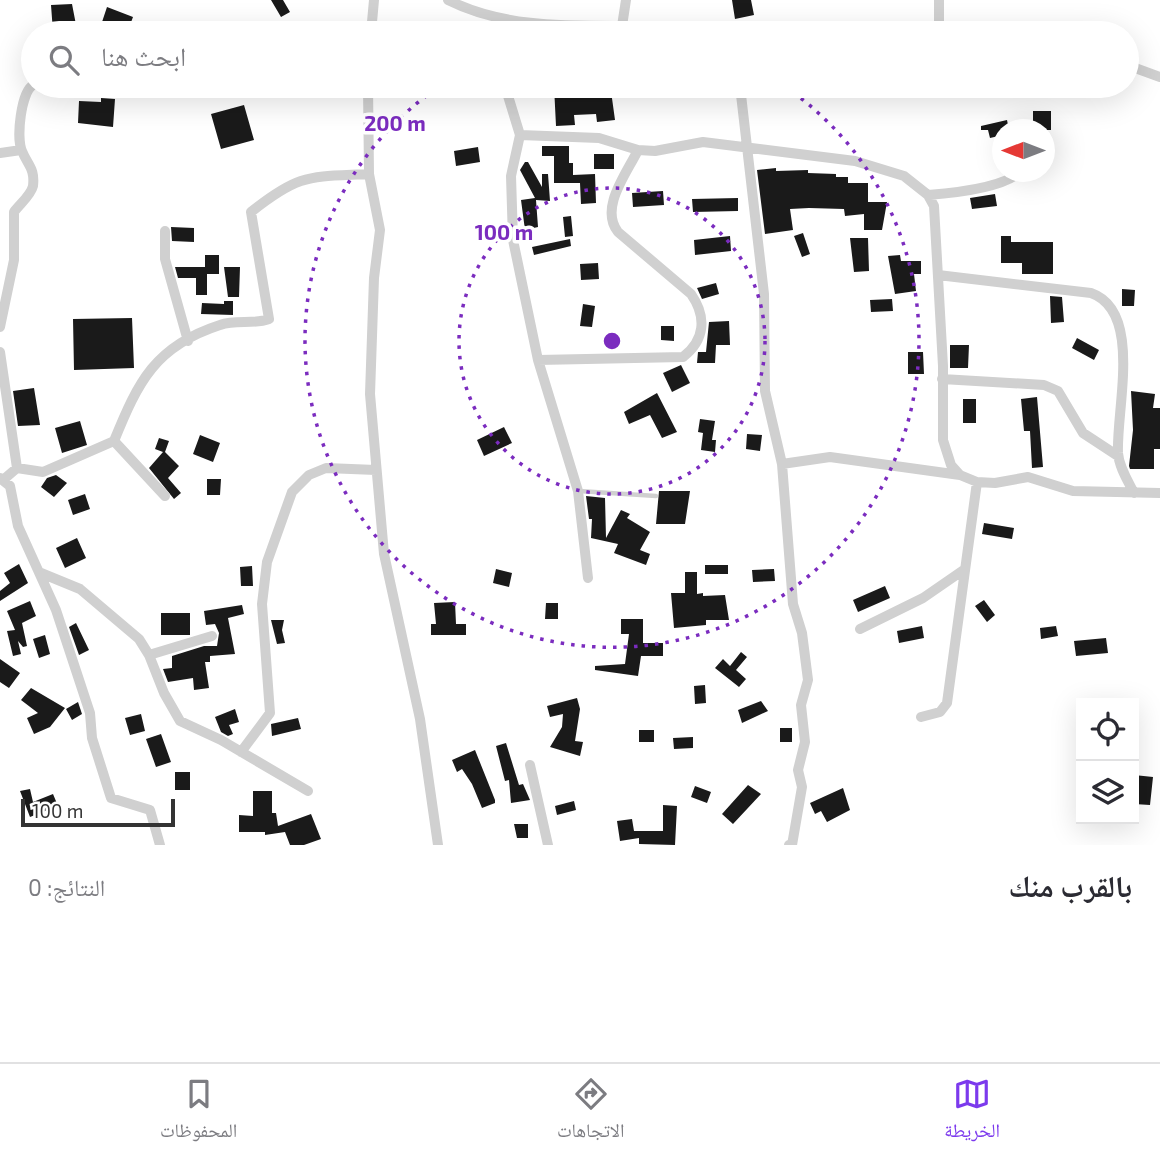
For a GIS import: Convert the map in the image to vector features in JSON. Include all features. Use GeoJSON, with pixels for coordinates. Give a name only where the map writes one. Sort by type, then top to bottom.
{"type":"FeatureCollection","features":[{"type":"Feature","properties":{"kind":"street"},"geometry":{"type":"LineString","coordinates":[[372,21],[374,0]]}},
{"type":"Feature","properties":{"kind":"street"},"geometry":{"type":"LineString","coordinates":[[448,0],[501,20],[521,21]]}},
{"type":"Feature","properties":{"kind":"street"},"geometry":{"type":"LineString","coordinates":[[623,21],[626,0]]}},
{"type":"Feature","properties":{"kind":"street"},"geometry":{"type":"LineString","coordinates":[[939,0],[939,21]]}},
{"type":"Feature","properties":{"kind":"street"},"geometry":{"type":"LineString","coordinates":[[1139,70],[1160,78]]}},
{"type":"Feature","properties":{"kind":"street"},"geometry":{"type":"LineString","coordinates":[[0,327],[15,260],[14,212],[32,189],[33,167],[21,150],[24,98]]}},
{"type":"Feature","properties":{"kind":"street"},"geometry":{"type":"LineString","coordinates":[[368,98],[369,174],[380,230],[374,278],[370,394],[376,470],[384,554],[420,719],[438,845]]}},
{"type":"Feature","properties":{"kind":"street"},"geometry":{"type":"LineString","coordinates":[[509,98],[520,135],[511,176],[513,240],[538,360],[578,491],[588,578]]}},
{"type":"Feature","properties":{"kind":"street"},"geometry":{"type":"LineString","coordinates":[[741,98],[764,294],[765,391],[782,464],[793,604],[802,634],[808,680],[801,705],[805,733],[798,769],[802,787],[792,845],[789,845]]}},
{"type":"Feature","properties":{"kind":"street"},"geometry":{"type":"LineString","coordinates":[[520,135],[598,138],[638,150],[703,142],[855,161],[904,176],[928,195],[934,206],[945,455],[960,475]]}},
{"type":"Feature","properties":{"kind":"street"},"geometry":{"type":"LineString","coordinates":[[0,153],[21,150]]}},
{"type":"Feature","properties":{"kind":"street"},"geometry":{"type":"LineString","coordinates":[[538,360],[682,357],[694,348],[698,340],[702,317],[691,294],[618,232],[611,219],[612,202],[638,150]]}},
{"type":"Feature","properties":{"kind":"street"},"geometry":{"type":"LineString","coordinates":[[160,845],[150,810],[111,798],[92,738],[90,713],[41,573],[18,526],[10,486],[1,479],[17,468],[43,471],[114,441],[136,387],[167,351],[222,324],[259,323],[269,319],[251,212],[284,187],[305,178],[369,174]]}},
{"type":"Feature","properties":{"kind":"street"},"geometry":{"type":"LineString","coordinates":[[928,195],[961,192],[1000,182]]}},
{"type":"Feature","properties":{"kind":"street"},"geometry":{"type":"LineString","coordinates":[[165,231],[166,259],[188,341]]}},
{"type":"Feature","properties":{"kind":"street"},"geometry":{"type":"LineString","coordinates":[[938,275],[1091,293],[1104,297],[1118,316],[1124,369],[1118,456],[1134,493]]}},
{"type":"Feature","properties":{"kind":"street"},"geometry":{"type":"LineString","coordinates":[[0,352],[17,468]]}},
{"type":"Feature","properties":{"kind":"street"},"geometry":{"type":"LineString","coordinates":[[942,379],[1044,384],[1058,391],[1083,433],[1118,456]]}},
{"type":"Feature","properties":{"kind":"street"},"geometry":{"type":"LineString","coordinates":[[114,441],[165,496]]}},
{"type":"Feature","properties":{"kind":"street"},"geometry":{"type":"LineString","coordinates":[[782,464],[830,457],[960,475],[977,482],[995,483],[1028,477],[1073,491],[1160,493]]}},
{"type":"Feature","properties":{"kind":"street"},"geometry":{"type":"LineString","coordinates":[[241,752],[270,713],[262,604],[267,562],[292,492],[309,475],[326,468],[376,470]]}},
{"type":"Feature","properties":{"kind":"street"},"geometry":{"type":"LineString","coordinates":[[921,717],[940,712],[947,703],[977,482]]}},
{"type":"Feature","properties":{"kind":"street"},"geometry":{"type":"LineString","coordinates":[[860,629],[923,598],[965,569]]}},
{"type":"Feature","properties":{"kind":"street"},"geometry":{"type":"LineString","coordinates":[[41,573],[80,589],[109,611],[149,655],[164,693],[180,721],[308,791]]}},
{"type":"Feature","properties":{"kind":"street"},"geometry":{"type":"LineString","coordinates":[[149,655],[212,636]]}},
{"type":"Feature","properties":{"kind":"street"},"geometry":{"type":"LineString","coordinates":[[530,765],[548,845]]}},
{"type":"Feature","properties":{"kind":"lane"},"geometry":{"type":"LineString","coordinates":[[578,491],[656,496]]}},
{"type":"Feature","properties":{"kind":"building"},"geometry":{"type":"Polygon","coordinates":[[[271,0],[283,0],[290,12],[281,17],[271,0]]]}},
{"type":"Feature","properties":{"kind":"building"},"geometry":{"type":"Polygon","coordinates":[[[732,0],[751,0],[754,15],[735,19],[732,0]]]}},
{"type":"Feature","properties":{"kind":"building"},"geometry":{"type":"Polygon","coordinates":[[[72,4],[75,21],[52,21],[51,5],[72,4]]]}},
{"type":"Feature","properties":{"kind":"building"},"geometry":{"type":"Polygon","coordinates":[[[107,7],[133,17],[132,21],[102,21],[107,7]]]}},
{"type":"Feature","properties":{"kind":"building"},"geometry":{"type":"Polygon","coordinates":[[[101,98],[115,99],[113,127],[78,123],[79,101],[101,102],[101,98]]]}},
{"type":"Feature","properties":{"kind":"building"},"geometry":{"type":"Polygon","coordinates":[[[555,98],[612,98],[615,120],[597,122],[596,114],[574,115],[575,125],[556,126],[555,98]]]}},
{"type":"Feature","properties":{"kind":"building"},"geometry":{"type":"Polygon","coordinates":[[[244,105],[254,140],[221,149],[211,114],[244,105]]]}},
{"type":"Feature","properties":{"kind":"building"},"geometry":{"type":"Polygon","coordinates":[[[1033,111],[1051,111],[1051,119],[1033,119],[1033,111]]]}},
{"type":"Feature","properties":{"kind":"building"},"geometry":{"type":"Polygon","coordinates":[[[992,123],[992,138],[988,130],[981,130],[981,126],[992,123]]]}},
{"type":"Feature","properties":{"kind":"building"},"geometry":{"type":"Polygon","coordinates":[[[542,146],[569,146],[569,163],[573,163],[573,175],[595,174],[596,203],[581,204],[580,183],[554,183],[554,156],[542,156],[542,146]]]}},
{"type":"Feature","properties":{"kind":"building"},"geometry":{"type":"Polygon","coordinates":[[[478,147],[480,162],[456,166],[454,151],[478,147]]]}},
{"type":"Feature","properties":{"kind":"building"},"geometry":{"type":"Polygon","coordinates":[[[594,154],[614,154],[614,169],[594,169],[594,154]]]}},
{"type":"Feature","properties":{"kind":"building"},"geometry":{"type":"Polygon","coordinates":[[[525,162],[528,162],[542,187],[542,174],[548,174],[550,201],[536,200],[538,227],[525,230],[521,200],[535,198],[520,170],[525,162]]]}},
{"type":"Feature","properties":{"kind":"building"},"geometry":{"type":"Polygon","coordinates":[[[776,168],[776,171],[808,170],[808,173],[836,174],[836,177],[848,177],[848,183],[868,183],[868,202],[887,202],[882,230],[864,230],[864,214],[845,216],[844,209],[809,208],[790,209],[793,230],[765,234],[757,170],[776,168]]]}},
{"type":"Feature","properties":{"kind":"building"},"geometry":{"type":"Polygon","coordinates":[[[663,191],[664,205],[633,207],[632,193],[663,191]]]}},
{"type":"Feature","properties":{"kind":"building"},"geometry":{"type":"Polygon","coordinates":[[[995,194],[997,206],[972,209],[970,198],[995,194]]]}},
{"type":"Feature","properties":{"kind":"building"},"geometry":{"type":"Polygon","coordinates":[[[738,198],[738,211],[693,212],[692,199],[738,198]]]}},
{"type":"Feature","properties":{"kind":"building"},"geometry":{"type":"Polygon","coordinates":[[[571,216],[573,236],[565,237],[563,217],[571,216]]]}},
{"type":"Feature","properties":{"kind":"building"},"geometry":{"type":"Polygon","coordinates":[[[171,227],[194,228],[194,242],[172,241],[171,227]]]}},
{"type":"Feature","properties":{"kind":"building"},"geometry":{"type":"Polygon","coordinates":[[[803,233],[810,254],[802,257],[794,236],[803,233]]]}},
{"type":"Feature","properties":{"kind":"building"},"geometry":{"type":"Polygon","coordinates":[[[730,236],[731,251],[695,255],[694,240],[730,236]]]}},
{"type":"Feature","properties":{"kind":"building"},"geometry":{"type":"Polygon","coordinates":[[[1001,236],[1011,236],[1011,242],[1053,242],[1053,274],[1022,274],[1022,263],[1001,263],[1001,236]]]}},
{"type":"Feature","properties":{"kind":"building"},"geometry":{"type":"Polygon","coordinates":[[[850,238],[868,238],[869,271],[854,272],[850,238]]]}},
{"type":"Feature","properties":{"kind":"building"},"geometry":{"type":"Polygon","coordinates":[[[570,239],[571,246],[534,255],[532,247],[570,239]]]}},
{"type":"Feature","properties":{"kind":"building"},"geometry":{"type":"Polygon","coordinates":[[[205,255],[219,255],[219,274],[207,274],[207,295],[196,295],[196,278],[178,278],[175,267],[205,267],[205,255]]]}},
{"type":"Feature","properties":{"kind":"building"},"geometry":{"type":"Polygon","coordinates":[[[900,255],[901,261],[921,261],[921,274],[914,274],[916,291],[895,294],[888,256],[900,255]]]}},
{"type":"Feature","properties":{"kind":"building"},"geometry":{"type":"Polygon","coordinates":[[[598,263],[599,279],[581,280],[580,264],[598,263]]]}},
{"type":"Feature","properties":{"kind":"building"},"geometry":{"type":"Polygon","coordinates":[[[224,267],[240,267],[239,297],[228,297],[224,267]]]}},
{"type":"Feature","properties":{"kind":"building"},"geometry":{"type":"Polygon","coordinates":[[[716,283],[719,294],[702,299],[697,288],[716,283]]]}},
{"type":"Feature","properties":{"kind":"building"},"geometry":{"type":"Polygon","coordinates":[[[1122,289],[1135,290],[1134,306],[1122,306],[1122,289]]]}},
{"type":"Feature","properties":{"kind":"building"},"geometry":{"type":"Polygon","coordinates":[[[1050,296],[1062,297],[1064,322],[1051,323],[1050,296]]]}},
{"type":"Feature","properties":{"kind":"building"},"geometry":{"type":"Polygon","coordinates":[[[892,299],[893,311],[871,312],[870,300],[892,299]]]}},
{"type":"Feature","properties":{"kind":"building"},"geometry":{"type":"Polygon","coordinates":[[[224,301],[233,301],[233,315],[201,314],[202,303],[224,304],[224,301]]]}},
{"type":"Feature","properties":{"kind":"building"},"geometry":{"type":"Polygon","coordinates":[[[583,304],[595,306],[592,327],[580,326],[583,304]]]}},
{"type":"Feature","properties":{"kind":"building"},"geometry":{"type":"Polygon","coordinates":[[[132,318],[134,368],[74,370],[73,319],[132,318]]]}},
{"type":"Feature","properties":{"kind":"building"},"geometry":{"type":"Polygon","coordinates":[[[729,321],[730,345],[716,345],[715,363],[697,363],[698,352],[706,352],[709,322],[729,321]]]}},
{"type":"Feature","properties":{"kind":"building"},"geometry":{"type":"Polygon","coordinates":[[[661,326],[674,326],[674,341],[661,340],[661,326]]]}},
{"type":"Feature","properties":{"kind":"building"},"geometry":{"type":"Polygon","coordinates":[[[1077,338],[1099,350],[1094,360],[1072,348],[1077,338]]]}},
{"type":"Feature","properties":{"kind":"building"},"geometry":{"type":"Polygon","coordinates":[[[950,345],[969,345],[968,368],[950,368],[950,345]]]}},
{"type":"Feature","properties":{"kind":"building"},"geometry":{"type":"Polygon","coordinates":[[[908,352],[923,352],[924,374],[908,374],[908,352]]]}},
{"type":"Feature","properties":{"kind":"building"},"geometry":{"type":"Polygon","coordinates":[[[681,365],[690,383],[672,392],[663,373],[681,365]]]}},
{"type":"Feature","properties":{"kind":"building"},"geometry":{"type":"Polygon","coordinates":[[[34,388],[40,425],[18,426],[13,391],[34,388]]]}},
{"type":"Feature","properties":{"kind":"building"},"geometry":{"type":"Polygon","coordinates":[[[1131,391],[1155,394],[1153,408],[1160,408],[1160,449],[1154,449],[1154,469],[1130,469],[1129,466],[1133,430],[1131,391]]]}},
{"type":"Feature","properties":{"kind":"building"},"geometry":{"type":"Polygon","coordinates":[[[657,393],[677,432],[662,438],[650,415],[629,424],[624,412],[657,393]]]}},
{"type":"Feature","properties":{"kind":"building"},"geometry":{"type":"Polygon","coordinates":[[[1037,397],[1043,467],[1032,468],[1030,431],[1024,431],[1021,399],[1037,397]]]}},
{"type":"Feature","properties":{"kind":"building"},"geometry":{"type":"Polygon","coordinates":[[[963,399],[976,399],[976,423],[963,423],[963,399]]]}},
{"type":"Feature","properties":{"kind":"building"},"geometry":{"type":"Polygon","coordinates":[[[700,419],[715,421],[712,440],[716,440],[715,452],[701,450],[703,433],[698,432],[700,419]]]}},
{"type":"Feature","properties":{"kind":"building"},"geometry":{"type":"Polygon","coordinates":[[[80,421],[87,445],[62,453],[55,428],[80,421]]]}},
{"type":"Feature","properties":{"kind":"building"},"geometry":{"type":"Polygon","coordinates":[[[504,427],[512,443],[484,456],[477,440],[504,427]]]}},
{"type":"Feature","properties":{"kind":"building"},"geometry":{"type":"Polygon","coordinates":[[[747,434],[762,435],[760,451],[746,449],[747,434]]]}},
{"type":"Feature","properties":{"kind":"building"},"geometry":{"type":"Polygon","coordinates":[[[200,435],[220,443],[213,462],[193,454],[200,435]]]}},
{"type":"Feature","properties":{"kind":"building"},"geometry":{"type":"Polygon","coordinates":[[[159,438],[169,441],[165,452],[179,466],[168,478],[181,493],[174,499],[149,468],[163,452],[155,449],[159,438]]]}},
{"type":"Feature","properties":{"kind":"building"},"geometry":{"type":"Polygon","coordinates":[[[56,475],[67,483],[54,497],[41,487],[47,478],[56,475]]]}},
{"type":"Feature","properties":{"kind":"building"},"geometry":{"type":"Polygon","coordinates":[[[207,479],[221,479],[220,495],[207,495],[207,479]]]}},
{"type":"Feature","properties":{"kind":"building"},"geometry":{"type":"Polygon","coordinates":[[[659,491],[690,491],[685,524],[656,524],[659,491]]]}},
{"type":"Feature","properties":{"kind":"building"},"geometry":{"type":"Polygon","coordinates":[[[85,494],[90,509],[73,515],[68,500],[85,494]]]}},
{"type":"Feature","properties":{"kind":"building"},"geometry":{"type":"Polygon","coordinates":[[[586,496],[605,498],[606,538],[621,510],[630,514],[627,518],[650,532],[640,550],[650,554],[646,565],[614,553],[618,544],[591,538],[592,519],[589,519],[586,496]]]}},
{"type":"Feature","properties":{"kind":"building"},"geometry":{"type":"Polygon","coordinates":[[[984,523],[1014,528],[1012,539],[982,534],[984,523]]]}},
{"type":"Feature","properties":{"kind":"building"},"geometry":{"type":"Polygon","coordinates":[[[77,538],[86,558],[65,568],[56,548],[77,538]]]}},
{"type":"Feature","properties":{"kind":"building"},"geometry":{"type":"Polygon","coordinates":[[[19,564],[28,583],[0,601],[0,591],[10,583],[4,573],[19,564]]]}},
{"type":"Feature","properties":{"kind":"building"},"geometry":{"type":"Polygon","coordinates":[[[705,565],[728,565],[728,574],[705,574],[705,565]]]}},
{"type":"Feature","properties":{"kind":"building"},"geometry":{"type":"Polygon","coordinates":[[[252,566],[253,586],[241,586],[240,567],[252,566]]]}},
{"type":"Feature","properties":{"kind":"building"},"geometry":{"type":"Polygon","coordinates":[[[496,569],[512,573],[509,587],[493,583],[496,569]]]}},
{"type":"Feature","properties":{"kind":"building"},"geometry":{"type":"Polygon","coordinates":[[[774,569],[775,581],[753,582],[752,570],[774,569]]]}},
{"type":"Feature","properties":{"kind":"building"},"geometry":{"type":"Polygon","coordinates":[[[685,572],[697,572],[697,594],[725,595],[729,620],[706,620],[706,625],[674,628],[671,593],[685,593],[685,572]]]}},
{"type":"Feature","properties":{"kind":"building"},"geometry":{"type":"Polygon","coordinates":[[[885,586],[890,598],[858,612],[853,600],[885,586]]]}},
{"type":"Feature","properties":{"kind":"building"},"geometry":{"type":"Polygon","coordinates":[[[984,600],[995,615],[987,622],[975,606],[984,600]]]}},
{"type":"Feature","properties":{"kind":"building"},"geometry":{"type":"Polygon","coordinates":[[[30,601],[36,616],[22,623],[27,646],[23,647],[18,641],[21,654],[13,656],[7,631],[15,630],[7,611],[30,601]]]}},
{"type":"Feature","properties":{"kind":"building"},"geometry":{"type":"Polygon","coordinates":[[[455,602],[456,624],[466,624],[466,635],[431,635],[431,624],[436,624],[434,603],[455,602]]]}},
{"type":"Feature","properties":{"kind":"building"},"geometry":{"type":"Polygon","coordinates":[[[546,603],[558,603],[558,619],[545,619],[546,603]]]}},
{"type":"Feature","properties":{"kind":"building"},"geometry":{"type":"Polygon","coordinates":[[[242,605],[244,614],[228,618],[235,654],[210,656],[210,662],[205,662],[209,688],[194,690],[193,678],[168,682],[163,669],[172,668],[172,656],[204,646],[217,646],[219,633],[215,624],[206,625],[204,611],[242,605]]]}},
{"type":"Feature","properties":{"kind":"building"},"geometry":{"type":"Polygon","coordinates":[[[161,613],[190,613],[190,635],[161,635],[161,613]]]}},
{"type":"Feature","properties":{"kind":"building"},"geometry":{"type":"Polygon","coordinates":[[[621,619],[643,619],[643,643],[663,643],[663,656],[641,656],[638,676],[595,670],[595,666],[625,664],[629,634],[621,634],[621,619]]]}},
{"type":"Feature","properties":{"kind":"building"},"geometry":{"type":"Polygon","coordinates":[[[271,620],[284,620],[282,630],[285,643],[277,644],[271,620]]]}},
{"type":"Feature","properties":{"kind":"building"},"geometry":{"type":"Polygon","coordinates":[[[76,623],[89,650],[79,655],[69,627],[76,623]]]}},
{"type":"Feature","properties":{"kind":"building"},"geometry":{"type":"Polygon","coordinates":[[[922,626],[924,638],[899,643],[897,631],[922,626]]]}},
{"type":"Feature","properties":{"kind":"building"},"geometry":{"type":"Polygon","coordinates":[[[1056,626],[1058,636],[1041,639],[1040,628],[1056,626]]]}},
{"type":"Feature","properties":{"kind":"building"},"geometry":{"type":"Polygon","coordinates":[[[45,635],[50,654],[39,658],[33,639],[45,635]]]}},
{"type":"Feature","properties":{"kind":"building"},"geometry":{"type":"Polygon","coordinates":[[[1106,638],[1108,653],[1076,656],[1074,641],[1106,638]]]}},
{"type":"Feature","properties":{"kind":"building"},"geometry":{"type":"Polygon","coordinates":[[[741,652],[747,657],[736,670],[746,679],[739,687],[715,668],[723,659],[730,666],[741,652]]]}},
{"type":"Feature","properties":{"kind":"building"},"geometry":{"type":"Polygon","coordinates":[[[0,659],[20,673],[9,688],[0,682],[0,659]]]}},
{"type":"Feature","properties":{"kind":"building"},"geometry":{"type":"Polygon","coordinates":[[[705,685],[706,703],[695,704],[694,686],[705,685]]]}},
{"type":"Feature","properties":{"kind":"building"},"geometry":{"type":"Polygon","coordinates":[[[31,688],[65,708],[50,727],[34,734],[27,718],[38,713],[21,700],[31,688]]]}},
{"type":"Feature","properties":{"kind":"building"},"geometry":{"type":"Polygon","coordinates":[[[577,698],[580,709],[575,741],[583,742],[580,756],[550,747],[562,727],[563,714],[550,717],[547,706],[577,698]]]}},
{"type":"Feature","properties":{"kind":"building"},"geometry":{"type":"Polygon","coordinates":[[[761,701],[768,711],[742,723],[738,710],[761,701]]]}},
{"type":"Feature","properties":{"kind":"building"},"geometry":{"type":"Polygon","coordinates":[[[78,702],[82,714],[72,720],[66,709],[78,702]]]}},
{"type":"Feature","properties":{"kind":"building"},"geometry":{"type":"Polygon","coordinates":[[[235,709],[239,722],[229,725],[233,734],[228,736],[221,732],[215,717],[235,709]]]}},
{"type":"Feature","properties":{"kind":"building"},"geometry":{"type":"Polygon","coordinates":[[[141,714],[145,731],[130,735],[125,718],[141,714]]]}},
{"type":"Feature","properties":{"kind":"building"},"geometry":{"type":"Polygon","coordinates":[[[298,718],[301,729],[272,736],[271,724],[298,718]]]}},
{"type":"Feature","properties":{"kind":"building"},"geometry":{"type":"Polygon","coordinates":[[[780,728],[792,728],[792,742],[780,742],[780,728]]]}},
{"type":"Feature","properties":{"kind":"building"},"geometry":{"type":"Polygon","coordinates":[[[639,730],[654,730],[654,742],[639,742],[639,730]]]}},
{"type":"Feature","properties":{"kind":"building"},"geometry":{"type":"Polygon","coordinates":[[[161,734],[171,762],[156,767],[146,739],[161,734]]]}},
{"type":"Feature","properties":{"kind":"building"},"geometry":{"type":"Polygon","coordinates":[[[693,737],[693,748],[674,749],[673,738],[693,737]]]}},
{"type":"Feature","properties":{"kind":"building"},"geometry":{"type":"Polygon","coordinates":[[[506,743],[519,785],[523,784],[530,800],[511,803],[509,780],[505,781],[496,746],[506,743]]]}},
{"type":"Feature","properties":{"kind":"building"},"geometry":{"type":"Polygon","coordinates":[[[475,750],[495,800],[495,803],[482,808],[472,784],[462,769],[457,772],[452,760],[475,750]]]}},
{"type":"Feature","properties":{"kind":"building"},"geometry":{"type":"Polygon","coordinates":[[[175,772],[190,772],[190,790],[175,790],[175,772]]]}},
{"type":"Feature","properties":{"kind":"building"},"geometry":{"type":"Polygon","coordinates":[[[1139,776],[1153,777],[1150,805],[1139,804],[1139,776]]]}},
{"type":"Feature","properties":{"kind":"building"},"geometry":{"type":"Polygon","coordinates":[[[748,785],[761,794],[733,824],[722,814],[748,785]]]}},
{"type":"Feature","properties":{"kind":"building"},"geometry":{"type":"Polygon","coordinates":[[[695,786],[711,792],[707,803],[691,797],[695,786]]]}},
{"type":"Feature","properties":{"kind":"building"},"geometry":{"type":"Polygon","coordinates":[[[843,788],[850,810],[827,822],[821,811],[815,814],[810,803],[843,788]]]}},
{"type":"Feature","properties":{"kind":"building"},"geometry":{"type":"Polygon","coordinates":[[[30,789],[33,802],[53,794],[58,806],[30,817],[20,791],[30,789]]]}},
{"type":"Feature","properties":{"kind":"building"},"geometry":{"type":"Polygon","coordinates":[[[253,791],[272,791],[272,813],[276,813],[278,826],[311,814],[321,839],[304,845],[290,845],[285,832],[265,835],[265,832],[239,832],[239,815],[253,816],[253,791]]]}},
{"type":"Feature","properties":{"kind":"building"},"geometry":{"type":"Polygon","coordinates":[[[574,801],[576,810],[557,815],[555,806],[574,801]]]}},
{"type":"Feature","properties":{"kind":"building"},"geometry":{"type":"Polygon","coordinates":[[[663,805],[677,806],[675,845],[639,844],[639,838],[620,841],[617,821],[632,819],[634,831],[663,831],[663,805]]]}},
{"type":"Feature","properties":{"kind":"building"},"geometry":{"type":"Polygon","coordinates":[[[514,824],[528,824],[528,838],[517,838],[514,824]]]}}]}
